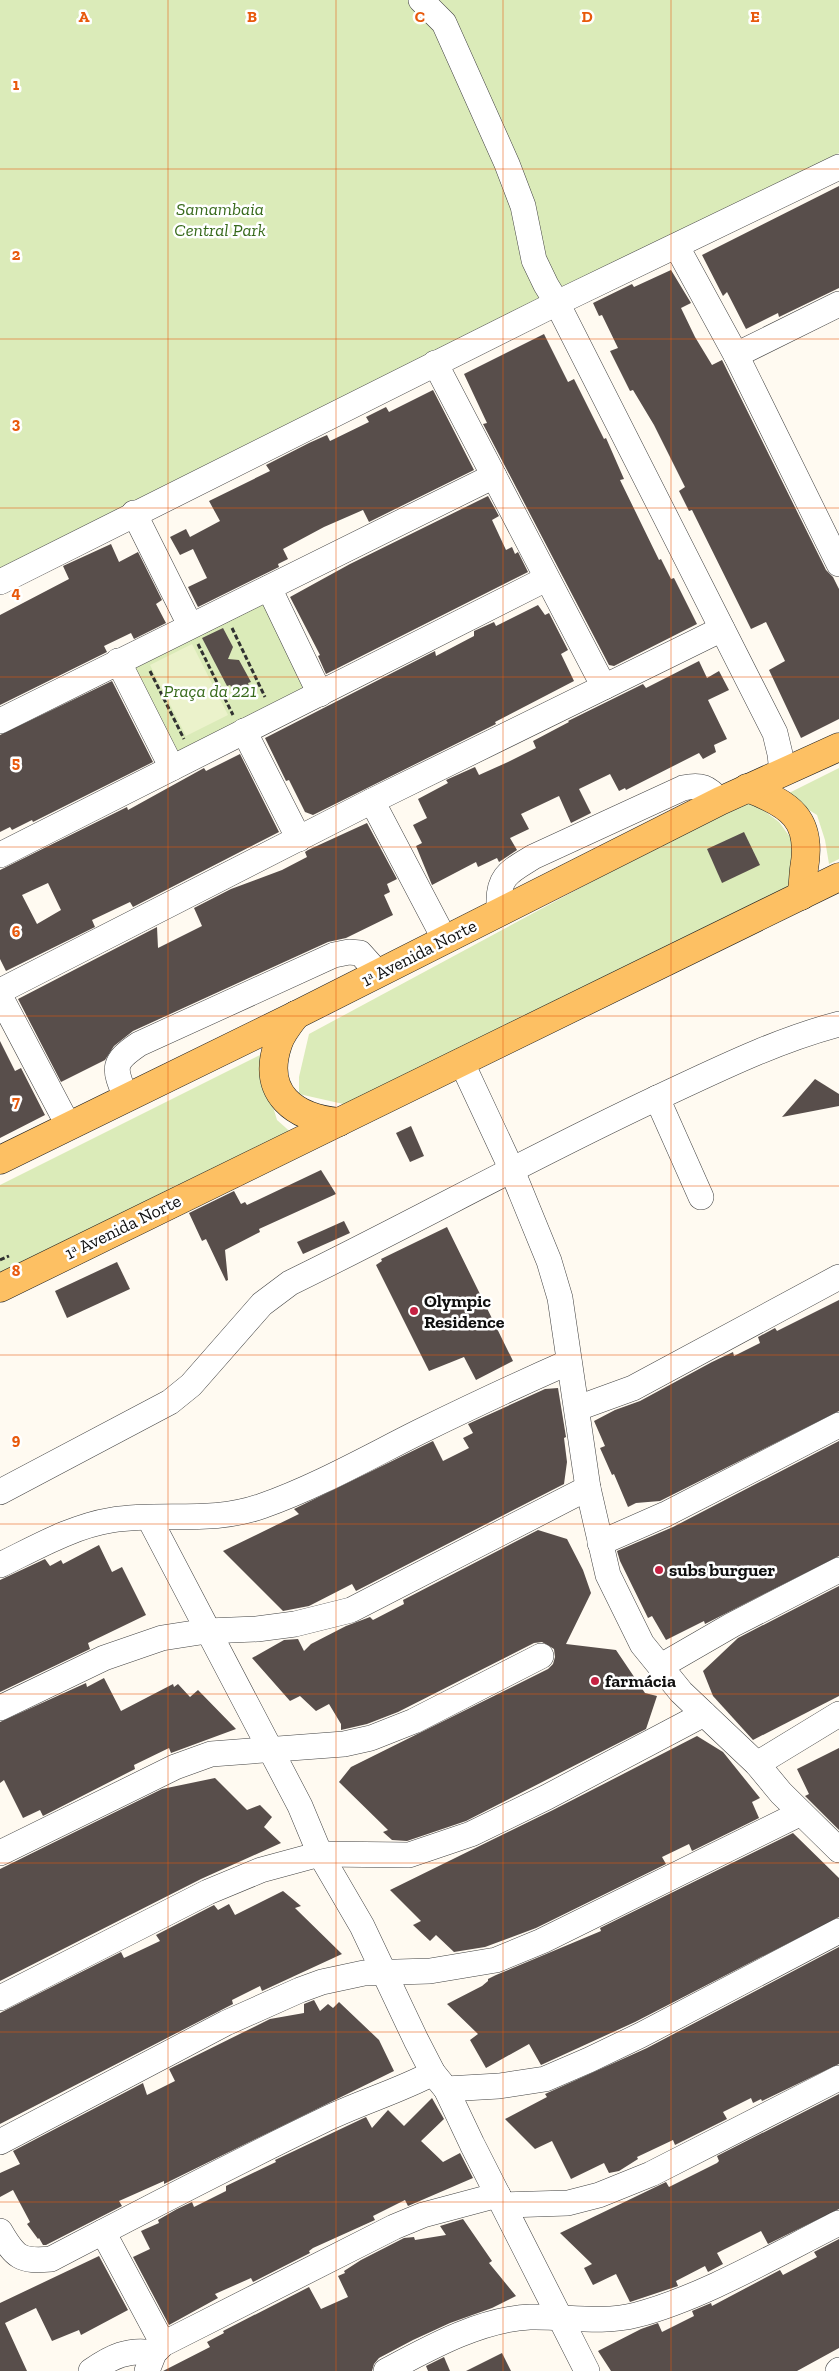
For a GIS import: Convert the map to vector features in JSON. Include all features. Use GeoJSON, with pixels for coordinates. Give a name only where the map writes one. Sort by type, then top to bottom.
{"type":"FeatureCollection","features":[{"type":"Feature","properties":{"kind":"main road","name":"1ᵃ Avenida Norte"},"geometry":{"type":"LineString","coordinates":[[0,1160],[68,1125],[296,1015],[720,801],[839,747]]}},
{"type":"Feature","properties":{"kind":"main road"},"geometry":{"type":"LineString","coordinates":[[747,788],[777,801],[795,816],[802,826],[808,852],[801,896]]}},
{"type":"Feature","properties":{"kind":"main road","name":"1ᵃ Avenida Norte"},"geometry":{"type":"LineString","coordinates":[[0,1288],[196,1190],[839,877]]}},
{"type":"Feature","properties":{"kind":"main road"},"geometry":{"type":"LineString","coordinates":[[296,1015],[276,1050],[274,1075],[278,1092],[283,1099],[313,1119],[339,1122]]}},
{"type":"Feature","properties":{"kind":"street"},"geometry":{"type":"LineString","coordinates":[[421,0],[444,23],[507,164],[523,206],[534,260],[775,733],[782,772]]}},
{"type":"Feature","properties":{"kind":"street"},"geometry":{"type":"LineString","coordinates":[[0,582],[435,363],[839,167]]}},
{"type":"Feature","properties":{"kind":"street"},"geometry":{"type":"LineString","coordinates":[[677,247],[736,355],[839,564]]}},
{"type":"Feature","properties":{"kind":"street"},"geometry":{"type":"LineString","coordinates":[[736,355],[839,304]]}},
{"type":"Feature","properties":{"kind":"street"},"geometry":{"type":"LineString","coordinates":[[435,363],[546,580],[604,687]]}},
{"type":"Feature","properties":{"kind":"street"},"geometry":{"type":"LineString","coordinates":[[0,721],[118,661],[193,632],[226,609],[494,476]]}},
{"type":"Feature","properties":{"kind":"street"},"geometry":{"type":"LineString","coordinates":[[134,513],[193,632]]}},
{"type":"Feature","properties":{"kind":"street"},"geometry":{"type":"LineString","coordinates":[[0,856],[172,768],[240,726],[275,716],[546,580]]}},
{"type":"Feature","properties":{"kind":"street"},"geometry":{"type":"LineString","coordinates":[[269,588],[320,694]]}},
{"type":"Feature","properties":{"kind":"street"},"geometry":{"type":"LineString","coordinates":[[0,991],[372,801],[722,629]]}},
{"type":"Feature","properties":{"kind":"street"},"geometry":{"type":"LineString","coordinates":[[118,661],[172,768]]}},
{"type":"Feature","properties":{"kind":"street"},"geometry":{"type":"LineString","coordinates":[[240,726],[299,839]]}},
{"type":"Feature","properties":{"kind":"street"},"geometry":{"type":"LineString","coordinates":[[775,733],[786,744],[812,758]]}},
{"type":"Feature","properties":{"kind":"street"},"geometry":{"type":"LineString","coordinates":[[372,801],[445,940]]}},
{"type":"Feature","properties":{"kind":"street"},"geometry":{"type":"LineString","coordinates":[[126,1098],[116,1075],[117,1065],[122,1055],[139,1044],[334,954],[360,953],[378,974]]}},
{"type":"Feature","properties":{"kind":"street"},"geometry":{"type":"LineString","coordinates":[[0,996],[68,1125]]}},
{"type":"Feature","properties":{"kind":"street"},"geometry":{"type":"LineString","coordinates":[[0,1492],[170,1402],[191,1385],[262,1304],[290,1283],[511,1168],[756,1051],[804,1033],[839,1024]]}},
{"type":"Feature","properties":{"kind":"street"},"geometry":{"type":"LineString","coordinates":[[461,1061],[511,1168],[549,1261],[560,1298],[578,1408],[588,1488],[608,1575],[642,1644],[704,1714],[757,1764],[839,1850]]}},
{"type":"Feature","properties":{"kind":"street"},"geometry":{"type":"LineString","coordinates":[[657,1098],[701,1197]]}},
{"type":"Feature","properties":{"kind":"street"},"geometry":{"type":"LineString","coordinates":[[578,1408],[633,1388],[839,1277]]}},
{"type":"Feature","properties":{"kind":"street"},"geometry":{"type":"LineString","coordinates":[[0,1565],[56,1539],[94,1524],[111,1520],[231,1514],[261,1507],[328,1478],[508,1389],[569,1362]]}},
{"type":"Feature","properties":{"kind":"street"},"geometry":{"type":"LineString","coordinates":[[600,1543],[666,1514],[839,1425]]}},
{"type":"Feature","properties":{"kind":"street"},"geometry":{"type":"LineString","coordinates":[[0,1708],[104,1658],[162,1638],[207,1631],[257,1629],[295,1624],[351,1610],[588,1488]]}},
{"type":"Feature","properties":{"kind":"street"},"geometry":{"type":"LineString","coordinates":[[149,1518],[207,1631],[272,1750],[300,1806],[320,1854],[362,1926],[562,2318],[587,2371]]}},
{"type":"Feature","properties":{"kind":"street"},"geometry":{"type":"LineString","coordinates":[[661,1666],[732,1625],[839,1570]]}},
{"type":"Feature","properties":{"kind":"street"},"geometry":{"type":"LineString","coordinates":[[0,1853],[175,1767],[211,1754],[344,1744],[371,1738],[414,1721],[540,1656]]}},
{"type":"Feature","properties":{"kind":"street"},"geometry":{"type":"LineString","coordinates":[[0,1998],[208,1892],[261,1870],[320,1854],[409,1855],[471,1834],[547,1797],[704,1714]]}},
{"type":"Feature","properties":{"kind":"street"},"geometry":{"type":"LineString","coordinates":[[757,1764],[839,1714]]}},
{"type":"Feature","properties":{"kind":"street"},"geometry":{"type":"LineString","coordinates":[[0,2142],[226,2023],[300,1990],[342,1976],[364,1973],[439,1970],[496,1960],[542,1941],[801,1812]]}},
{"type":"Feature","properties":{"kind":"street"},"geometry":{"type":"LineString","coordinates":[[0,2231],[12,2252],[25,2260],[51,2259],[260,2150],[347,2108],[398,2090],[440,2081],[499,2086],[545,2078],[589,2060],[641,2035],[839,1931]]}},
{"type":"Feature","properties":{"kind":"street"},"geometry":{"type":"LineString","coordinates":[[91,2371],[106,2360],[127,2352],[155,2356],[394,2227],[423,2214],[501,2200],[568,2203],[599,2195],[651,2174],[839,2078]]}},
{"type":"Feature","properties":{"kind":"street"},"geometry":{"type":"LineString","coordinates":[[386,2371],[483,2327],[529,2317],[609,2320],[659,2309],[725,2280],[839,2223]]}},
{"type":"Feature","properties":{"kind":"street"},"geometry":{"type":"LineString","coordinates":[[103,2232],[155,2356]]}},
{"type":"Feature","properties":{"kind":"path"},"geometry":{"type":"LineString","coordinates":[[226,609],[229,623],[275,716]]}},
{"type":"Feature","properties":{"kind":"path"},"geometry":{"type":"LineString","coordinates":[[193,632],[240,726]]}},
{"type":"Feature","properties":{"kind":"path"},"geometry":{"type":"LineString","coordinates":[[146,663],[187,744]]}},
{"type":"Feature","properties":{"kind":"green space","name":"Samambaia Central Park"},"geometry":{"type":"Polygon","coordinates":[[[0,0],[839,0],[839,153],[0,576],[0,0]]]}},
{"type":"Feature","properties":{"kind":"green space","name":"Praça da 221"},"geometry":{"type":"Polygon","coordinates":[[[275,596],[325,698],[181,768],[130,666],[275,596]]]}},
{"type":"Feature","properties":{"kind":"green space"},"geometry":{"type":"Polygon","coordinates":[[[192,644],[228,715],[186,736],[150,665],[192,644]]]}},
{"type":"Feature","properties":{"kind":"green space"},"geometry":{"type":"Polygon","coordinates":[[[839,768],[839,859],[829,864],[825,840],[817,815],[785,795],[839,768]]]}},
{"type":"Feature","properties":{"kind":"green space"},"geometry":{"type":"Polygon","coordinates":[[[747,798],[779,822],[793,841],[801,892],[352,1106],[299,1094],[299,1077],[309,1034],[747,798]]]}},
{"type":"Feature","properties":{"kind":"green space"},"geometry":{"type":"Polygon","coordinates":[[[270,1050],[267,1087],[277,1120],[295,1136],[0,1280],[0,1185],[270,1050]]]}},
{"type":"Feature","properties":{"kind":"building"},"geometry":{"type":"Polygon","coordinates":[[[839,186],[839,288],[779,317],[778,313],[746,329],[727,292],[723,296],[702,255],[839,186]]]}},
{"type":"Feature","properties":{"kind":"building"},"geometry":{"type":"Polygon","coordinates":[[[671,270],[691,303],[681,308],[695,337],[712,365],[722,360],[826,570],[833,577],[839,589],[839,719],[801,738],[769,670],[785,661],[766,622],[751,629],[692,510],[689,511],[679,491],[685,487],[654,425],[633,390],[630,391],[610,351],[618,348],[602,315],[599,316],[593,303],[632,284],[634,287],[671,270]]]}},
{"type":"Feature","properties":{"kind":"building"},"geometry":{"type":"Polygon","coordinates":[[[544,334],[568,382],[574,379],[604,439],[606,438],[624,479],[620,480],[659,560],[661,559],[671,579],[674,578],[697,624],[614,666],[609,665],[483,424],[487,423],[464,374],[544,334]]]}},
{"type":"Feature","properties":{"kind":"building"},"geometry":{"type":"Polygon","coordinates":[[[433,390],[474,470],[369,522],[363,510],[324,527],[283,549],[288,559],[278,564],[279,567],[198,607],[188,587],[207,578],[193,549],[180,555],[170,537],[186,529],[190,537],[220,521],[209,501],[270,471],[266,465],[327,435],[330,441],[369,422],[366,417],[386,407],[389,412],[433,390]]]}},
{"type":"Feature","properties":{"kind":"building"},"geometry":{"type":"Polygon","coordinates":[[[488,496],[499,516],[492,520],[506,550],[512,547],[515,554],[518,552],[528,572],[326,674],[318,656],[320,655],[290,597],[350,564],[488,496]]]}},
{"type":"Feature","properties":{"kind":"building"},"geometry":{"type":"Polygon","coordinates":[[[111,544],[119,562],[138,552],[162,600],[156,604],[166,623],[134,639],[131,633],[104,646],[107,652],[0,705],[0,615],[69,579],[63,566],[111,544]]]}},
{"type":"Feature","properties":{"kind":"building"},"geometry":{"type":"Polygon","coordinates":[[[538,605],[545,615],[549,613],[568,650],[561,654],[574,681],[495,722],[496,724],[313,815],[305,812],[289,780],[286,781],[265,738],[435,651],[436,656],[474,636],[474,631],[494,622],[496,626],[538,605]]]}},
{"type":"Feature","properties":{"kind":"building"},"geometry":{"type":"Polygon","coordinates":[[[223,628],[233,647],[228,659],[239,660],[251,682],[248,683],[249,686],[235,693],[230,685],[227,686],[202,638],[223,628]]]}},
{"type":"Feature","properties":{"kind":"building"},"geometry":{"type":"Polygon","coordinates":[[[699,661],[707,678],[719,671],[729,690],[708,700],[727,739],[714,745],[716,752],[703,759],[699,753],[626,790],[625,788],[619,791],[610,774],[579,789],[591,813],[571,823],[559,796],[521,814],[529,829],[510,838],[517,850],[499,862],[497,858],[478,867],[476,862],[432,885],[416,846],[422,843],[413,825],[427,818],[418,799],[448,783],[446,780],[475,767],[479,775],[508,762],[536,748],[533,741],[568,721],[643,684],[646,688],[699,661]]]}},
{"type":"Feature","properties":{"kind":"building"},"geometry":{"type":"Polygon","coordinates":[[[112,681],[153,762],[33,822],[32,820],[12,830],[10,827],[0,832],[0,735],[112,681]]]}},
{"type":"Feature","properties":{"kind":"building"},"geometry":{"type":"Polygon","coordinates":[[[240,754],[279,832],[133,907],[130,902],[92,920],[95,927],[6,971],[0,959],[0,870],[127,807],[128,810],[204,768],[206,771],[240,754]],[[48,883],[22,895],[37,924],[61,910],[48,883]]]}},
{"type":"Feature","properties":{"kind":"building"},"geometry":{"type":"Polygon","coordinates":[[[367,823],[397,879],[387,884],[390,892],[384,895],[393,915],[346,938],[328,942],[133,1031],[114,1046],[105,1060],[61,1082],[18,999],[157,927],[158,948],[202,926],[194,908],[231,889],[282,870],[307,857],[305,852],[308,850],[367,823]]]}},
{"type":"Feature","properties":{"kind":"building"},"geometry":{"type":"Polygon","coordinates":[[[744,832],[760,865],[722,883],[707,849],[744,832]]]}},
{"type":"Feature","properties":{"kind":"building"},"geometry":{"type":"Polygon","coordinates":[[[0,1041],[15,1071],[21,1068],[45,1115],[0,1138],[0,1041]]]}},
{"type":"Feature","properties":{"kind":"building"},"geometry":{"type":"Polygon","coordinates":[[[815,1079],[839,1094],[839,1106],[782,1117],[815,1079]]]}},
{"type":"Feature","properties":{"kind":"building"},"geometry":{"type":"Polygon","coordinates":[[[411,1126],[424,1156],[410,1162],[396,1133],[411,1126]]]}},
{"type":"Feature","properties":{"kind":"building"},"geometry":{"type":"Polygon","coordinates":[[[321,1170],[336,1194],[259,1229],[260,1232],[225,1250],[228,1280],[226,1281],[206,1239],[202,1241],[189,1213],[234,1191],[241,1204],[245,1202],[247,1205],[321,1170]]]}},
{"type":"Feature","properties":{"kind":"building"},"geometry":{"type":"Polygon","coordinates":[[[344,1221],[350,1233],[303,1254],[297,1242],[344,1221]]]}},
{"type":"Feature","properties":{"kind":"building"},"geometry":{"type":"Polygon","coordinates":[[[447,1227],[513,1361],[476,1380],[464,1357],[429,1371],[376,1265],[382,1261],[381,1259],[447,1227]]]}},
{"type":"Feature","properties":{"kind":"building"},"geometry":{"type":"Polygon","coordinates":[[[117,1262],[130,1289],[67,1318],[55,1291],[117,1262]]]}},
{"type":"Feature","properties":{"kind":"building"},"geometry":{"type":"Polygon","coordinates":[[[839,1300],[839,1411],[660,1501],[636,1503],[628,1507],[614,1474],[612,1475],[600,1448],[605,1446],[594,1421],[615,1410],[640,1401],[733,1352],[734,1356],[760,1343],[758,1337],[775,1328],[777,1331],[839,1300]]]}},
{"type":"Feature","properties":{"kind":"building"},"geometry":{"type":"Polygon","coordinates":[[[558,1388],[566,1437],[564,1438],[567,1462],[564,1484],[356,1591],[352,1584],[309,1606],[283,1611],[223,1551],[299,1514],[294,1509],[433,1441],[443,1461],[469,1448],[463,1438],[473,1433],[468,1424],[545,1389],[558,1388]]]}},
{"type":"Feature","properties":{"kind":"building"},"geometry":{"type":"Polygon","coordinates":[[[839,1441],[839,1556],[705,1624],[704,1621],[666,1640],[652,1616],[648,1618],[617,1551],[673,1527],[839,1441]]]}},
{"type":"Feature","properties":{"kind":"building"},"geometry":{"type":"Polygon","coordinates":[[[538,1530],[567,1539],[583,1570],[591,1593],[566,1644],[616,1650],[645,1693],[657,1696],[646,1729],[466,1821],[407,1841],[392,1840],[383,1832],[388,1830],[339,1782],[351,1767],[548,1669],[553,1664],[555,1657],[554,1649],[542,1642],[534,1643],[398,1712],[367,1724],[341,1730],[341,1724],[329,1704],[316,1711],[300,1696],[290,1701],[252,1658],[284,1640],[298,1639],[304,1651],[311,1644],[346,1626],[370,1617],[373,1620],[404,1604],[403,1600],[538,1530]]]}},
{"type":"Feature","properties":{"kind":"building"},"geometry":{"type":"Polygon","coordinates":[[[99,1545],[112,1572],[122,1567],[146,1615],[88,1643],[90,1649],[0,1692],[0,1580],[45,1559],[50,1566],[61,1560],[63,1564],[99,1545]]]}},
{"type":"Feature","properties":{"kind":"building"},"geometry":{"type":"Polygon","coordinates":[[[839,1586],[839,1696],[753,1740],[713,1696],[703,1671],[738,1638],[839,1586]]]}},
{"type":"Feature","properties":{"kind":"building"},"geometry":{"type":"Polygon","coordinates":[[[104,1678],[121,1711],[173,1684],[174,1687],[178,1684],[190,1697],[198,1690],[236,1729],[171,1753],[169,1748],[134,1765],[135,1769],[43,1816],[40,1810],[23,1818],[4,1780],[0,1783],[0,1722],[86,1683],[87,1687],[104,1678]]]}},
{"type":"Feature","properties":{"kind":"building"},"geometry":{"type":"Polygon","coordinates":[[[697,1736],[723,1752],[760,1798],[752,1802],[759,1818],[692,1851],[689,1844],[662,1857],[666,1864],[536,1928],[485,1947],[454,1952],[436,1935],[430,1941],[413,1925],[421,1921],[390,1890],[553,1810],[697,1736]]]}},
{"type":"Feature","properties":{"kind":"building"},"geometry":{"type":"Polygon","coordinates":[[[839,1748],[839,1830],[805,1796],[809,1794],[797,1769],[839,1748]]]}},
{"type":"Feature","properties":{"kind":"building"},"geometry":{"type":"Polygon","coordinates":[[[215,1778],[247,1810],[260,1805],[272,1817],[264,1827],[281,1843],[201,1879],[0,1981],[0,1869],[162,1789],[215,1778]]]}},
{"type":"Feature","properties":{"kind":"building"},"geometry":{"type":"Polygon","coordinates":[[[793,1833],[839,1878],[839,1917],[635,2022],[541,2065],[529,2044],[486,2068],[470,2040],[478,2034],[447,2004],[482,1986],[488,1979],[496,1975],[601,1931],[600,1928],[793,1833]]]}},
{"type":"Feature","properties":{"kind":"building"},"geometry":{"type":"Polygon","coordinates":[[[283,1891],[301,1906],[295,1908],[342,1954],[262,1991],[260,1986],[232,2000],[233,2004],[0,2124],[0,2013],[121,1952],[124,1958],[160,1941],[156,1935],[214,1905],[218,1910],[229,1904],[235,1915],[283,1891]]]}},
{"type":"Feature","properties":{"kind":"building"},"geometry":{"type":"Polygon","coordinates":[[[839,1947],[839,2064],[762,2101],[761,2099],[753,2103],[751,2098],[723,2112],[727,2119],[675,2145],[673,2140],[637,2157],[638,2159],[619,2171],[609,2173],[604,2163],[571,2179],[552,2141],[535,2149],[505,2119],[547,2097],[545,2094],[647,2048],[839,1947]]]}},
{"type":"Feature","properties":{"kind":"building"},"geometry":{"type":"Polygon","coordinates":[[[314,2000],[320,2011],[328,2004],[333,2008],[339,2002],[379,2040],[394,2071],[164,2184],[164,2181],[119,2201],[122,2206],[46,2245],[43,2245],[27,2224],[30,2222],[13,2190],[0,2197],[0,2173],[20,2164],[13,2151],[143,2083],[147,2095],[175,2081],[169,2069],[270,2019],[304,2013],[304,2004],[314,2000]]]}},
{"type":"Feature","properties":{"kind":"building"},"geometry":{"type":"Polygon","coordinates":[[[839,2094],[839,2209],[768,2244],[761,2231],[717,2253],[723,2264],[708,2272],[705,2266],[676,2281],[678,2286],[630,2302],[616,2274],[593,2285],[584,2268],[592,2264],[560,2233],[666,2182],[669,2187],[717,2163],[719,2161],[717,2156],[839,2094]]]}},
{"type":"Feature","properties":{"kind":"building"},"geometry":{"type":"Polygon","coordinates":[[[432,2098],[444,2119],[421,2141],[443,2162],[460,2153],[473,2178],[408,2206],[405,2200],[373,2216],[375,2220],[313,2248],[309,2251],[310,2253],[253,2282],[251,2278],[215,2294],[218,2298],[169,2325],[133,2257],[150,2249],[141,2231],[159,2223],[158,2220],[177,2209],[192,2202],[194,2207],[226,2191],[226,2186],[276,2162],[275,2160],[366,2117],[372,2128],[388,2110],[404,2126],[432,2098]]]}},
{"type":"Feature","properties":{"kind":"building"},"geometry":{"type":"Polygon","coordinates":[[[463,2219],[492,2261],[489,2263],[516,2296],[492,2308],[450,2323],[413,2340],[379,2358],[374,2364],[372,2371],[163,2371],[210,2347],[207,2342],[224,2333],[223,2331],[309,2287],[321,2309],[348,2297],[338,2276],[345,2273],[344,2271],[404,2238],[414,2237],[415,2240],[446,2235],[440,2226],[463,2219]]]}},
{"type":"Feature","properties":{"kind":"building"},"geometry":{"type":"Polygon","coordinates":[[[839,2239],[839,2348],[797,2371],[611,2371],[598,2351],[641,2329],[658,2323],[662,2332],[694,2316],[692,2311],[711,2303],[712,2306],[780,2270],[783,2275],[817,2257],[814,2252],[839,2239]]]}},
{"type":"Feature","properties":{"kind":"building"},"geometry":{"type":"Polygon","coordinates":[[[99,2256],[128,2310],[81,2335],[79,2330],[52,2341],[36,2308],[5,2323],[27,2371],[0,2371],[0,2303],[99,2256]]]}},
{"type":"Feature","properties":{"kind":"building"},"geometry":{"type":"Polygon","coordinates":[[[502,2353],[511,2371],[466,2371],[502,2353]]]}},
{"type":"Feature","properties":{"kind":"building"},"geometry":{"type":"Polygon","coordinates":[[[444,2357],[450,2371],[428,2371],[426,2366],[444,2357]]]}},
{"type":"Feature","properties":{"kind":"place","name":"Olympic Residence"},"geometry":{"type":"Point","coordinates":[414,1311]}},
{"type":"Feature","properties":{"kind":"place","name":"subs burguer"},"geometry":{"type":"Point","coordinates":[659,1570]}},
{"type":"Feature","properties":{"kind":"place","name":"farmácia"},"geometry":{"type":"Point","coordinates":[595,1681]}}]}
